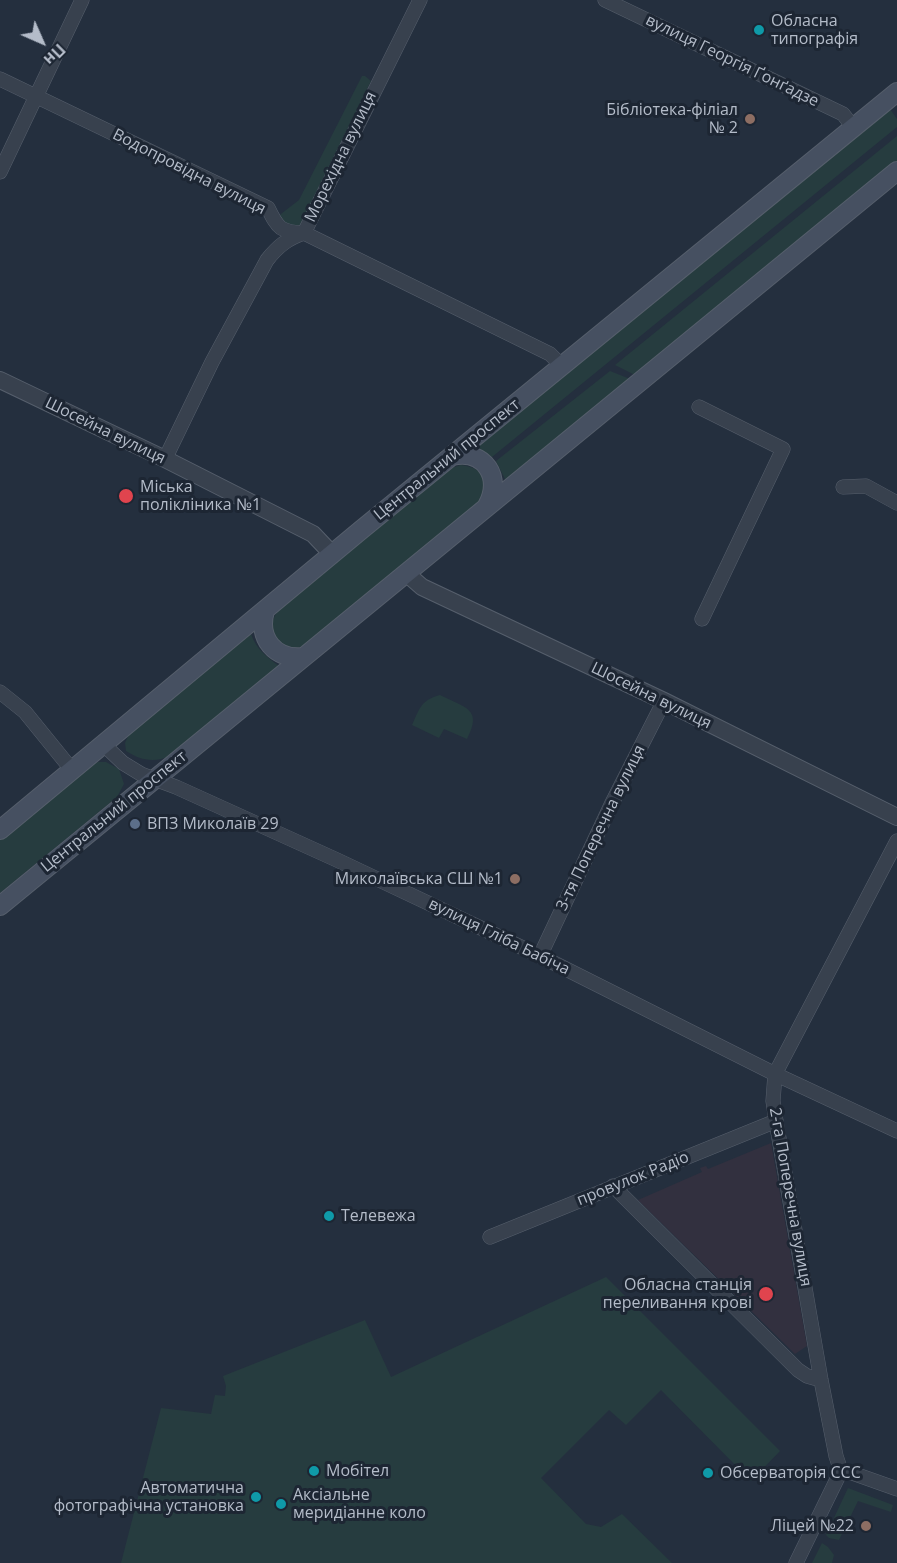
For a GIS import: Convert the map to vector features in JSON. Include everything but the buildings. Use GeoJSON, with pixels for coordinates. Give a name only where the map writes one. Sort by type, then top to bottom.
{"type":"FeatureCollection","features":[{"type":"Feature","properties":{"kind":"main road","name":"Центральний проспект"},"geometry":{"type":"LineString","coordinates":[[0,830],[332,554],[897,92]]}},
{"type":"Feature","properties":{"kind":"main road","name":"Центральний проспект"},"geometry":{"type":"LineString","coordinates":[[0,906],[897,171]]}},
{"type":"Feature","properties":{"kind":"main road"},"geometry":{"type":"LineString","coordinates":[[452,456],[474,457],[487,466],[494,485],[488,506]]}},
{"type":"Feature","properties":{"kind":"main road"},"geometry":{"type":"LineString","coordinates":[[265,611],[262,629],[269,645],[284,656],[303,657]]}},
{"type":"Feature","properties":{"kind":"street"},"geometry":{"type":"LineString","coordinates":[[0,172],[82,0]]}},
{"type":"Feature","properties":{"kind":"street","name":"Морехідна вулиця"},"geometry":{"type":"LineString","coordinates":[[165,459],[212,362],[267,260],[288,238],[304,233],[420,0]]}},
{"type":"Feature","properties":{"kind":"street","name":"вулиця Георгія Ґонґадзе"},"geometry":{"type":"LineString","coordinates":[[605,0],[843,114],[853,127]]}},
{"type":"Feature","properties":{"kind":"street","name":"Водопровідна вулиця"},"geometry":{"type":"LineString","coordinates":[[0,79],[268,208],[277,225],[287,232],[304,233],[550,354],[562,366]]}},
{"type":"Feature","properties":{"kind":"street","name":"Шосейна вулиця"},"geometry":{"type":"LineString","coordinates":[[0,380],[165,459],[313,534],[332,554]]}},
{"type":"Feature","properties":{"kind":"street"},"geometry":{"type":"LineString","coordinates":[[699,407],[783,449],[702,619]]}},
{"type":"Feature","properties":{"kind":"street"},"geometry":{"type":"LineString","coordinates":[[843,487],[866,486],[897,503]]}},
{"type":"Feature","properties":{"kind":"street","name":"Шосейна вулиця"},"geometry":{"type":"LineString","coordinates":[[406,573],[422,587],[664,701],[897,817]]}},
{"type":"Feature","properties":{"kind":"street"},"geometry":{"type":"LineString","coordinates":[[0,692],[25,712],[72,770]]}},
{"type":"Feature","properties":{"kind":"street","name":"3-тя Поперечна вулиця"},"geometry":{"type":"LineString","coordinates":[[540,956],[612,803],[664,701]]}},
{"type":"Feature","properties":{"kind":"street","name":"вулиця Гліба Бабіча"},"geometry":{"type":"LineString","coordinates":[[103,744],[123,764],[141,774],[279,833],[540,956],[775,1074],[897,1131]]}},
{"type":"Feature","properties":{"kind":"street","name":"2-га Поперечна вулиця"},"geometry":{"type":"LineString","coordinates":[[841,1471],[821,1380],[776,1121],[773,1101],[775,1074],[897,841]]}},
{"type":"Feature","properties":{"kind":"street","name":"провулок Радіо"},"geometry":{"type":"LineString","coordinates":[[490,1238],[776,1121]]}},
{"type":"Feature","properties":{"kind":"street"},"geometry":{"type":"LineString","coordinates":[[613,1186],[798,1370],[807,1376],[821,1380]]}},
{"type":"Feature","properties":{"kind":"street"},"geometry":{"type":"LineString","coordinates":[[796,1563],[841,1471],[897,1489]]}},
{"type":"Feature","properties":{"kind":"shaded area","name":"Обласна станція переливання крові"},"geometry":{"type":"Polygon","coordinates":[[[771,1143],[807,1346],[795,1354],[638,1200],[702,1172],[700,1168],[706,1166],[708,1169],[771,1143]]]}},
{"type":"Feature","properties":{"kind":"green space"},"geometry":{"type":"Polygon","coordinates":[[[362,76],[371,81],[302,224],[293,230],[277,217],[299,200],[362,76]]]}},
{"type":"Feature","properties":{"kind":"green space"},"geometry":{"type":"Polygon","coordinates":[[[890,109],[897,119],[897,127],[492,457],[476,448],[890,109]]]}},
{"type":"Feature","properties":{"kind":"green space"},"geometry":{"type":"Polygon","coordinates":[[[897,136],[897,161],[635,375],[615,365],[897,136]]]}},
{"type":"Feature","properties":{"kind":"green space"},"geometry":{"type":"Polygon","coordinates":[[[610,371],[630,379],[506,481],[496,461],[610,371]]]}},
{"type":"Feature","properties":{"kind":"green space"},"geometry":{"type":"Polygon","coordinates":[[[461,465],[476,469],[483,477],[484,489],[479,503],[305,646],[294,648],[280,644],[272,628],[273,619],[278,611],[451,468],[461,465]]]}},
{"type":"Feature","properties":{"kind":"green space"},"geometry":{"type":"Polygon","coordinates":[[[251,634],[266,656],[280,667],[172,755],[149,760],[126,751],[125,743],[129,734],[251,634]]]}},
{"type":"Feature","properties":{"kind":"green space"},"geometry":{"type":"Polygon","coordinates":[[[440,695],[469,710],[473,721],[467,739],[444,729],[439,738],[412,725],[425,702],[440,695]]]}},
{"type":"Feature","properties":{"kind":"green space"},"geometry":{"type":"Polygon","coordinates":[[[98,762],[106,762],[119,769],[124,784],[117,797],[0,893],[0,839],[84,769],[98,762]]]}},
{"type":"Feature","properties":{"kind":"green space"},"geometry":{"type":"Polygon","coordinates":[[[606,1277],[780,1451],[751,1481],[661,1390],[626,1425],[609,1410],[541,1478],[586,1524],[601,1527],[622,1514],[672,1563],[121,1563],[161,1408],[211,1414],[215,1395],[225,1396],[226,1386],[223,1376],[365,1320],[391,1377],[606,1277]]]}},
{"type":"Feature","properties":{"kind":"green space"},"geometry":{"type":"Polygon","coordinates":[[[848,1488],[893,1505],[891,1512],[858,1501],[839,1540],[829,1538],[826,1535],[848,1488]]]}},
{"type":"Feature","properties":{"kind":"green space"},"geometry":{"type":"Polygon","coordinates":[[[822,1543],[834,1555],[832,1563],[812,1563],[822,1543]]]}},
{"type":"Feature","properties":{"kind":"place","name":"Обласна типографія"},"geometry":{"type":"Point","coordinates":[759,30]}},
{"type":"Feature","properties":{"kind":"place","name":"Бібліотека-філіал № 2"},"geometry":{"type":"Point","coordinates":[750,119]}},
{"type":"Feature","properties":{"kind":"place","name":"Міська полікліника №1"},"geometry":{"type":"Point","coordinates":[126,496]}},
{"type":"Feature","properties":{"kind":"place","name":"ВПЗ Миколаїв 29"},"geometry":{"type":"Point","coordinates":[135,824]}},
{"type":"Feature","properties":{"kind":"place","name":"Миколаївська СШ №1"},"geometry":{"type":"Point","coordinates":[515,879]}},
{"type":"Feature","properties":{"kind":"place","name":"Телевежа"},"geometry":{"type":"Point","coordinates":[329,1216]}},
{"type":"Feature","properties":{"kind":"place","name":"Обласна станція переливання крові"},"geometry":{"type":"Point","coordinates":[766,1294]}},
{"type":"Feature","properties":{"kind":"place","name":"Мобітел"},"geometry":{"type":"Point","coordinates":[314,1471]}},
{"type":"Feature","properties":{"kind":"place","name":"Обсерваторія ССС"},"geometry":{"type":"Point","coordinates":[708,1473]}},
{"type":"Feature","properties":{"kind":"place","name":"Автоматична фотографічна установка"},"geometry":{"type":"Point","coordinates":[256,1497]}},
{"type":"Feature","properties":{"kind":"place","name":"Аксіальне меридіанне коло"},"geometry":{"type":"Point","coordinates":[281,1504]}},
{"type":"Feature","properties":{"kind":"place","name":"Ліцей №22"},"geometry":{"type":"Point","coordinates":[866,1526]}}]}
